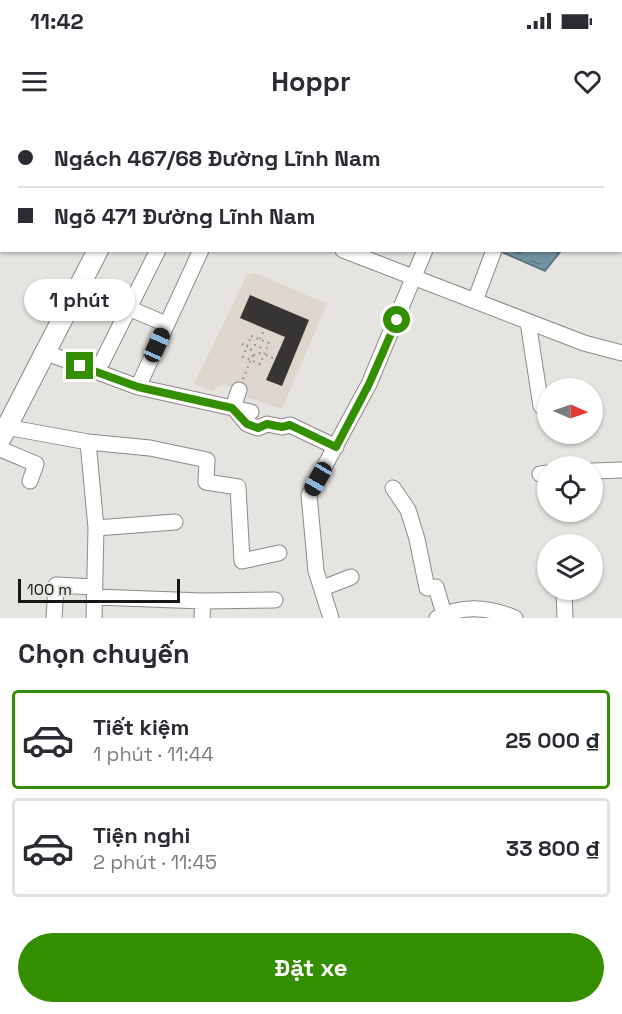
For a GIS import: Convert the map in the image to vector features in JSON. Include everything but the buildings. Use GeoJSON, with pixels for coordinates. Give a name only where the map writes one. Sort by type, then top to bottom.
{"type":"FeatureCollection","features":[{"type":"Feature","properties":{"kind":"main road"},"geometry":{"type":"LineString","coordinates":[[3,434],[97,252]]}},
{"type":"Feature","properties":{"kind":"street"},"geometry":{"type":"LineString","coordinates":[[97,372],[157,252]]}},
{"type":"Feature","properties":{"kind":"street"},"geometry":{"type":"LineString","coordinates":[[138,387],[200,252]]}},
{"type":"Feature","properties":{"kind":"street"},"geometry":{"type":"LineString","coordinates":[[348,252],[584,343],[622,353]]}},
{"type":"Feature","properties":{"kind":"street"},"geometry":{"type":"LineString","coordinates":[[331,618],[316,571],[309,495],[369,384],[424,252]]}},
{"type":"Feature","properties":{"kind":"street"},"geometry":{"type":"LineString","coordinates":[[475,301],[493,252]]}},
{"type":"Feature","properties":{"kind":"street"},"geometry":{"type":"LineString","coordinates":[[79,287],[166,324]]}},
{"type":"Feature","properties":{"kind":"street"},"geometry":{"type":"LineString","coordinates":[[528,322],[537,380]]}},
{"type":"Feature","properties":{"kind":"street"},"geometry":{"type":"LineString","coordinates":[[44,352],[138,387],[251,412]]}},
{"type":"Feature","properties":{"kind":"street"},"geometry":{"type":"LineString","coordinates":[[232,408],[239,390]]}},
{"type":"Feature","properties":{"kind":"street"},"geometry":{"type":"LineString","coordinates":[[232,408],[247,424],[258,428],[267,424],[282,427],[290,425],[336,447]]}},
{"type":"Feature","properties":{"kind":"street"},"geometry":{"type":"LineString","coordinates":[[3,434],[150,448],[207,460],[206,482],[238,487],[242,561],[279,553]]}},
{"type":"Feature","properties":{"kind":"street"},"geometry":{"type":"LineString","coordinates":[[88,442],[96,528],[94,618]]}},
{"type":"Feature","properties":{"kind":"street"},"geometry":{"type":"LineString","coordinates":[[0,449],[36,464],[30,481]]}},
{"type":"Feature","properties":{"kind":"street"},"geometry":{"type":"LineString","coordinates":[[603,471],[622,470]]}},
{"type":"Feature","properties":{"kind":"street"},"geometry":{"type":"LineString","coordinates":[[393,488],[408,510],[417,539],[427,588],[436,587],[440,616],[464,609],[480,608],[501,612],[515,618]]}},
{"type":"Feature","properties":{"kind":"street"},"geometry":{"type":"LineString","coordinates":[[96,528],[175,522]]}},
{"type":"Feature","properties":{"kind":"street"},"geometry":{"type":"LineString","coordinates":[[323,588],[351,577]]}},
{"type":"Feature","properties":{"kind":"street"},"geometry":{"type":"LineString","coordinates":[[54,618],[56,585],[95,592],[202,601],[275,600]]}},
{"type":"Feature","properties":{"kind":"street"},"geometry":{"type":"LineString","coordinates":[[564,600],[565,618]]}},
{"type":"Feature","properties":{"kind":"street"},"geometry":{"type":"LineString","coordinates":[[202,601],[202,618]]}},
{"type":"Feature","properties":{"kind":"path"},"geometry":{"type":"LineString","coordinates":[[260,340],[265,328]]}},
{"type":"Feature","properties":{"kind":"path"},"geometry":{"type":"LineString","coordinates":[[251,336],[260,340],[269,343],[260,364],[243,357],[249,347],[251,336]]}},
{"type":"Feature","properties":{"kind":"path"},"geometry":{"type":"LineString","coordinates":[[242,344],[249,347],[257,345],[260,352],[275,359]]}},
{"type":"Feature","properties":{"kind":"path"},"geometry":{"type":"LineString","coordinates":[[249,347],[253,355]]}},
{"type":"Feature","properties":{"kind":"path"},"geometry":{"type":"LineString","coordinates":[[246,372],[253,355],[260,352]]}},
{"type":"Feature","properties":{"kind":"shaded area"},"geometry":{"type":"Polygon","coordinates":[[[255,273],[327,304],[282,409],[246,397],[247,393],[223,384],[213,391],[194,384],[247,275],[255,273]]]}},
{"type":"Feature","properties":{"kind":"water"},"geometry":{"type":"Polygon","coordinates":[[[502,252],[560,252],[545,271],[502,252]]]}},
{"type":"Feature","properties":{"kind":"route"},"geometry":{"type":"LineString","coordinates":[[80,366],[138,387],[232,408],[247,424],[258,428],[267,424],[282,427],[290,425],[336,447],[369,384],[397,320]]}}]}
